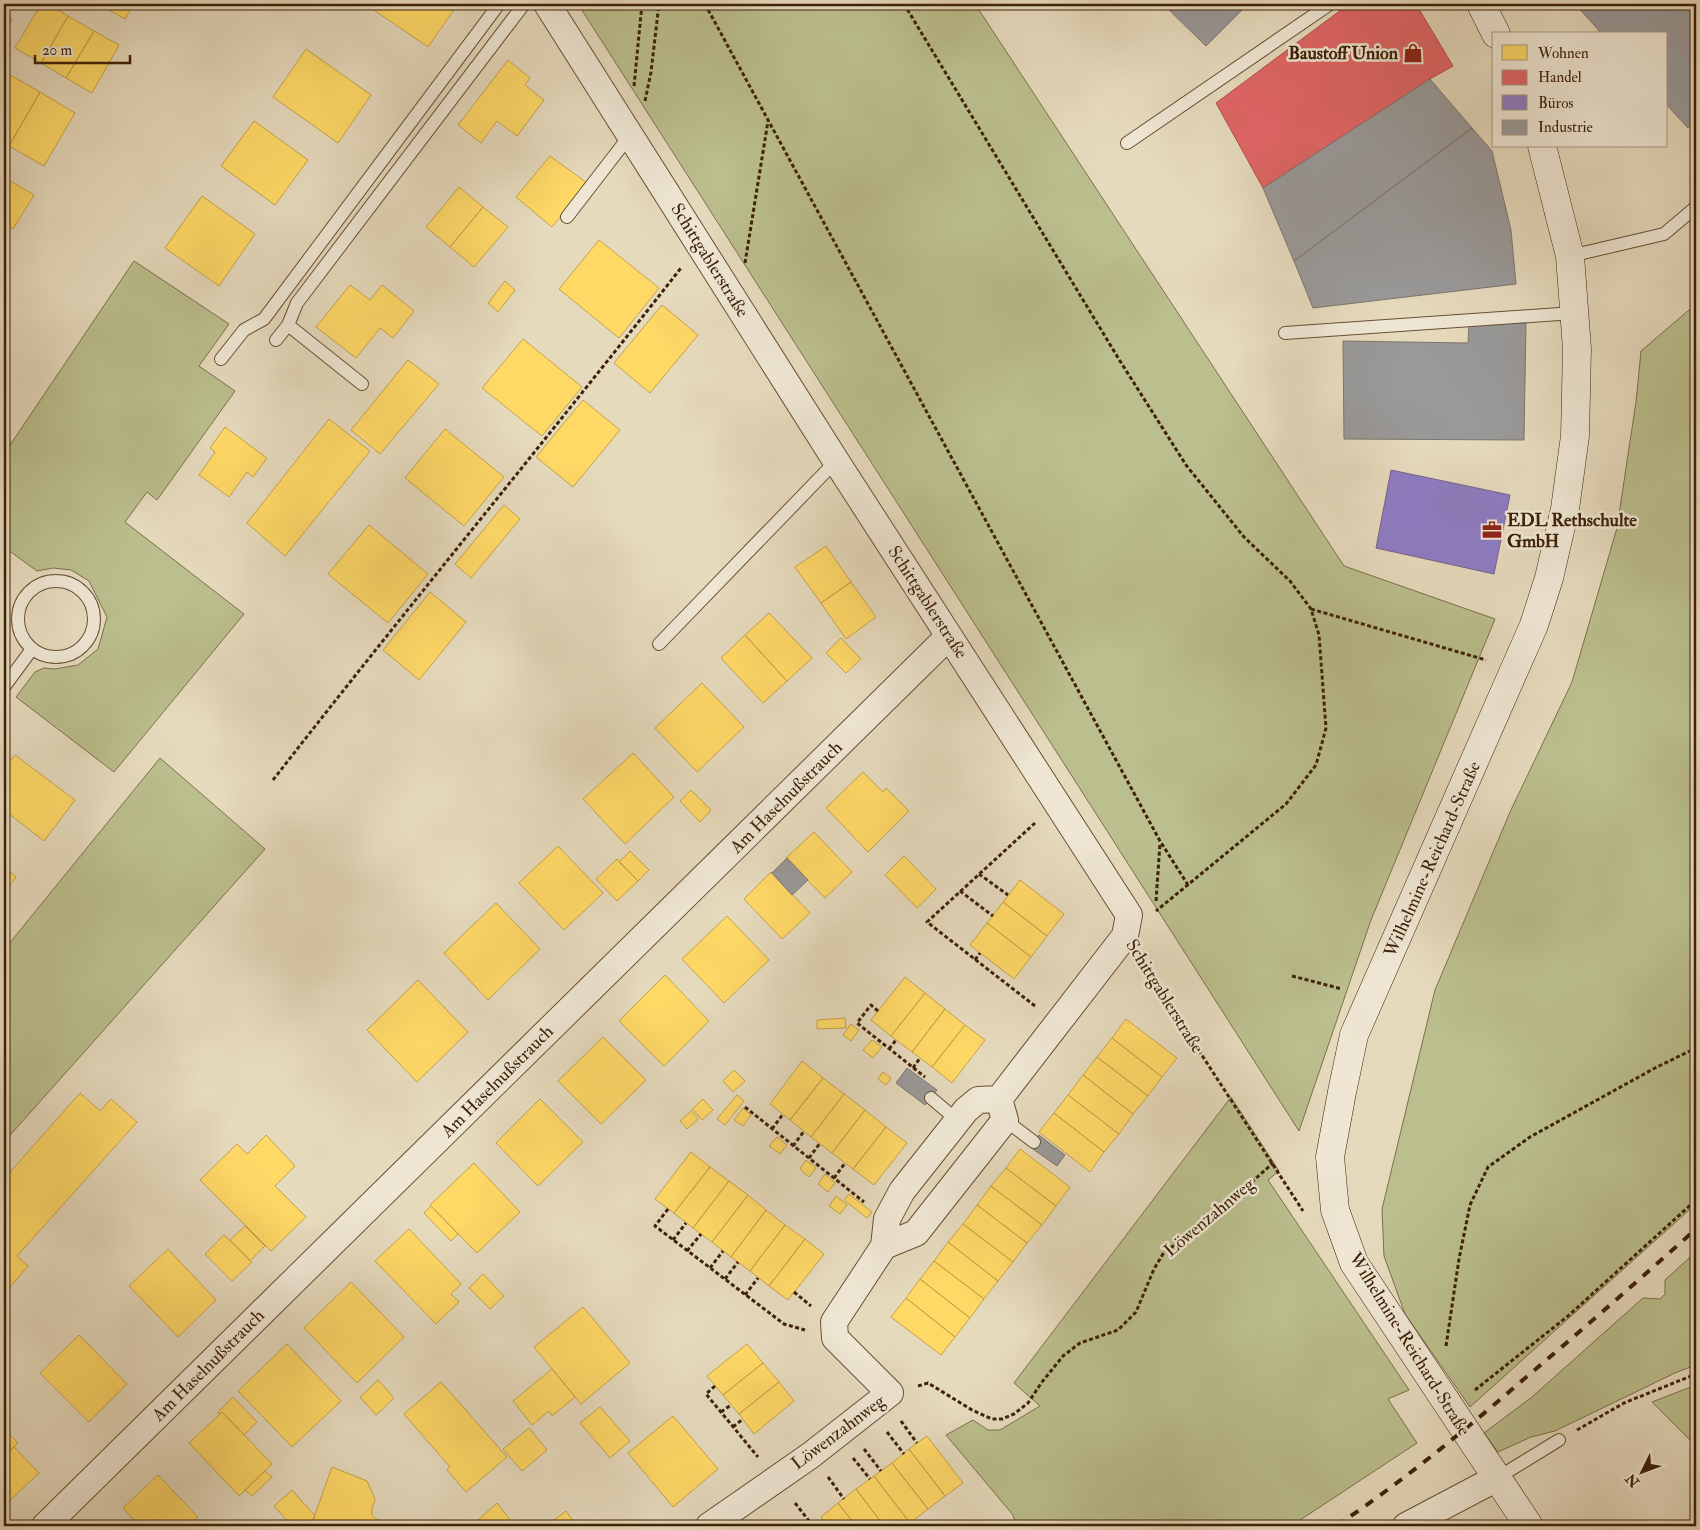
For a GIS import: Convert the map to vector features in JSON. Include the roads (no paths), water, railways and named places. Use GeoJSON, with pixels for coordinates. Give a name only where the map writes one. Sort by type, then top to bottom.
{"type":"FeatureCollection","features":[{"type":"Feature","properties":{"kind":"street","name":"Schittgablerstraße"},"geometry":{"type":"LineString","coordinates":[[547,4],[836,460],[1129,914],[1125,936],[1057,1023],[1002,1109]]}},
{"type":"Feature","properties":{"kind":"street"},"geometry":{"type":"LineString","coordinates":[[1481,4],[1495,32]]}},
{"type":"Feature","properties":{"kind":"street","name":"Wilhelmine-Reichard-Straße"},"geometry":{"type":"LineString","coordinates":[[1529,1526],[1354,1262],[1335,1210],[1330,1157],[1354,1035],[1534,626],[1549,578],[1565,509],[1575,436],[1577,349],[1570,256],[1543,148]]}},
{"type":"Feature","properties":{"kind":"street","name":"Am Haselnußstrauch"},"geometry":{"type":"LineString","coordinates":[[44,1526],[949,636]]}},
{"type":"Feature","properties":{"kind":"street"},"geometry":{"type":"LineString","coordinates":[[978,1100],[1002,1109],[916,1233],[884,1246],[887,1219],[902,1190],[958,1120],[978,1100]]}},
{"type":"Feature","properties":{"kind":"street","name":"Löwenzahnweg"},"geometry":{"type":"LineString","coordinates":[[709,1526],[811,1455],[890,1393],[835,1338],[834,1322],[884,1246]]}},
{"type":"Feature","properties":{"kind":"street"},"geometry":{"type":"LineString","coordinates":[[1406,1526],[1497,1478]]}},
{"type":"Feature","properties":{"kind":"lane"},"geometry":{"type":"LineString","coordinates":[[221,359],[244,330],[264,319],[499,4]]}},
{"type":"Feature","properties":{"kind":"lane"},"geometry":{"type":"LineString","coordinates":[[276,340],[288,324],[297,303],[524,4]]}},
{"type":"Feature","properties":{"kind":"lane"},"geometry":{"type":"LineString","coordinates":[[1127,144],[1330,4]]}},
{"type":"Feature","properties":{"kind":"lane"},"geometry":{"type":"LineString","coordinates":[[567,217],[631,134]]}},
{"type":"Feature","properties":{"kind":"lane"},"geometry":{"type":"LineString","coordinates":[[1570,256],[1664,234],[1696,207]]}},
{"type":"Feature","properties":{"kind":"lane"},"geometry":{"type":"LineString","coordinates":[[1285,333],[1574,313]]}},
{"type":"Feature","properties":{"kind":"lane"},"geometry":{"type":"LineString","coordinates":[[288,324],[362,384]]}},
{"type":"Feature","properties":{"kind":"lane"},"geometry":{"type":"LineString","coordinates":[[659,644],[836,460]]}},
{"type":"Feature","properties":{"kind":"lane"},"geometry":{"type":"LineString","coordinates":[[54,581],[68,583],[79,590],[88,600],[93,610],[91,633],[85,643],[71,654],[54,657],[42,655],[32,649],[18,627],[18,614],[22,601],[30,591],[42,584],[54,581]]}},
{"type":"Feature","properties":{"kind":"lane"},"geometry":{"type":"LineString","coordinates":[[4,687],[32,649]]}},
{"type":"Feature","properties":{"kind":"lane"},"geometry":{"type":"LineString","coordinates":[[931,1098],[958,1120]]}},
{"type":"Feature","properties":{"kind":"lane"},"geometry":{"type":"LineString","coordinates":[[1002,1109],[1034,1142]]}},
{"type":"Feature","properties":{"kind":"lane"},"geometry":{"type":"LineString","coordinates":[[1497,1478],[1559,1440]]}},
{"type":"Feature","properties":{"kind":"railway"},"geometry":{"type":"LineString","coordinates":[[1336,1526],[1385,1492],[1456,1437],[1696,1229]]}},
{"type":"Feature","properties":{"kind":"place","name":"Baustoff Union"},"geometry":{"type":"Point","coordinates":[1413,53]}},
{"type":"Feature","properties":{"kind":"place","name":"EDL Rethschulte GmbH"},"geometry":{"type":"Point","coordinates":[1492,530]}}]}
